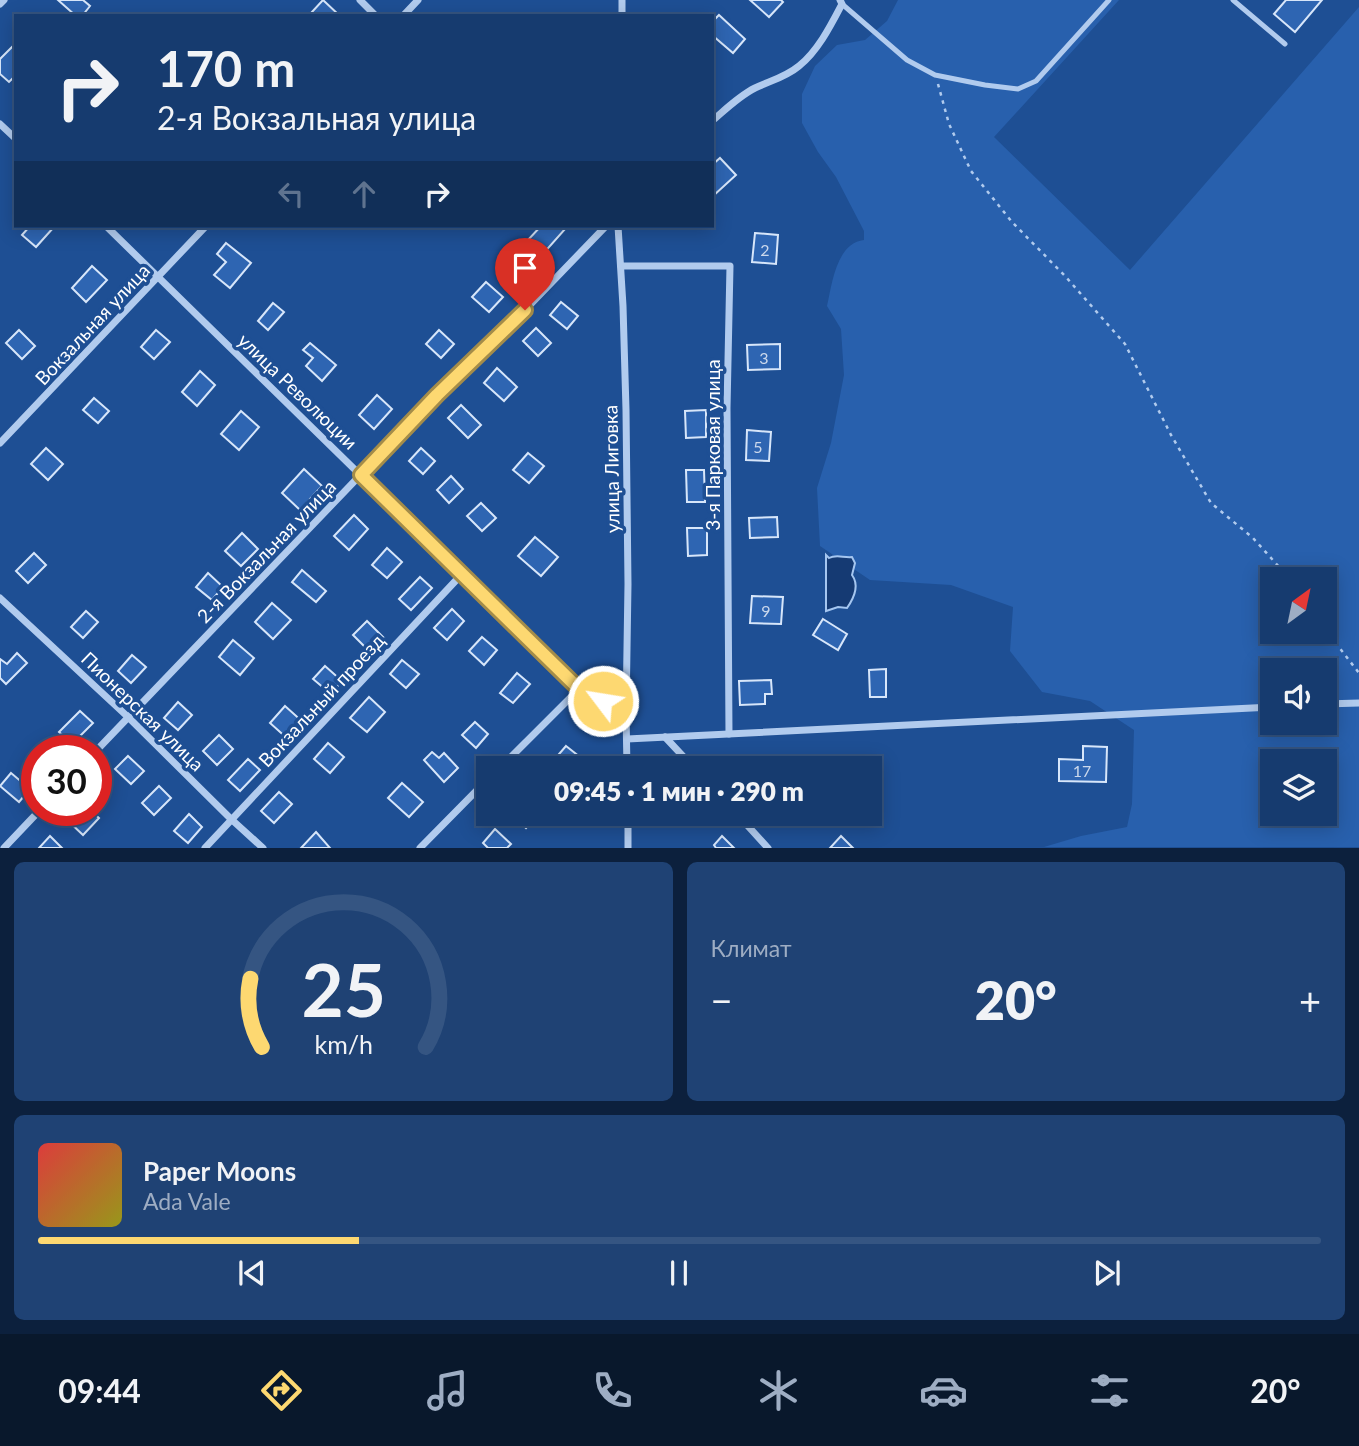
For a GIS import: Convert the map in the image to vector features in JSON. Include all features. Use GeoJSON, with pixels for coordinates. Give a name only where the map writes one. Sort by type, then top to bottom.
{"type":"FeatureCollection","features":[{"type":"Feature","properties":{"kind":"street"},"geometry":{"type":"LineString","coordinates":[[360,0],[374,14]]}},
{"type":"Feature","properties":{"kind":"street"},"geometry":{"type":"LineString","coordinates":[[405,14],[418,0]]}},
{"type":"Feature","properties":{"kind":"street"},"geometry":{"type":"LineString","coordinates":[[714,119],[734,102],[800,66],[818,44],[841,2]]}},
{"type":"Feature","properties":{"kind":"street"},"geometry":{"type":"LineString","coordinates":[[0,124],[14,137]]}},
{"type":"Feature","properties":{"kind":"street","name":"улица Революции"},"geometry":{"type":"LineString","coordinates":[[108,228],[579,689],[626,713]]}},
{"type":"Feature","properties":{"kind":"street","name":"Вокзальная улица"},"geometry":{"type":"LineString","coordinates":[[0,443],[204,228]]}},
{"type":"Feature","properties":{"kind":"street","name":"2-я Вокзальная улица"},"geometry":{"type":"LineString","coordinates":[[111,735],[437,395],[525,310],[603,228]]}},
{"type":"Feature","properties":{"kind":"street","name":"улица Лиговка"},"geometry":{"type":"LineString","coordinates":[[618,228],[626,410],[627,756]]}},
{"type":"Feature","properties":{"kind":"street","name":"3-я Парковая улица"},"geometry":{"type":"LineString","coordinates":[[621,266],[730,266],[727,408],[729,734]]}},
{"type":"Feature","properties":{"kind":"street","name":"Вокзальный проезд"},"geometry":{"type":"LineString","coordinates":[[205,848],[461,575]]}},
{"type":"Feature","properties":{"kind":"street","name":"Пионерская улица"},"geometry":{"type":"LineString","coordinates":[[0,598],[263,848]]}},
{"type":"Feature","properties":{"kind":"street"},"geometry":{"type":"LineString","coordinates":[[512,756],[579,689]]}},
{"type":"Feature","properties":{"kind":"street"},"geometry":{"type":"LineString","coordinates":[[1337,704],[1359,703]]}},
{"type":"Feature","properties":{"kind":"street"},"geometry":{"type":"LineString","coordinates":[[627,739],[1260,708]]}},
{"type":"Feature","properties":{"kind":"street"},"geometry":{"type":"LineString","coordinates":[[665,737],[683,756]]}},
{"type":"Feature","properties":{"kind":"street"},"geometry":{"type":"LineString","coordinates":[[420,848],[476,791]]}},
{"type":"Feature","properties":{"kind":"street"},"geometry":{"type":"LineString","coordinates":[[4,848],[25,826]]}},
{"type":"Feature","properties":{"kind":"street"},"geometry":{"type":"LineString","coordinates":[[628,826],[628,848]]}},
{"type":"Feature","properties":{"kind":"street"},"geometry":{"type":"LineString","coordinates":[[748,826],[768,848]]}},
{"type":"Feature","properties":{"kind":"lane"},"geometry":{"type":"LineString","coordinates":[[841,2],[907,60],[935,75],[1018,89],[1036,81],[1110,0]]}},
{"type":"Feature","properties":{"kind":"lane"},"geometry":{"type":"LineString","coordinates":[[1233,0],[1284,44]]}},
{"type":"Feature","properties":{"kind":"path"},"geometry":{"type":"LineString","coordinates":[[935,75],[949,124],[971,171],[1012,222],[1065,276],[1125,344],[1171,435],[1211,503],[1253,538],[1279,567]]}},
{"type":"Feature","properties":{"kind":"path"},"geometry":{"type":"LineString","coordinates":[[1337,644],[1359,673]]}},
{"type":"Feature","properties":{"kind":"shaded area"},"geometry":{"type":"Polygon","coordinates":[[[898,0],[1119,0],[994,137],[1130,270],[1359,7],[1359,847],[1044,847],[1127,827],[1132,804],[1134,730],[1090,701],[1042,692],[1010,651],[1013,607],[951,585],[870,580],[820,546],[817,488],[831,443],[844,375],[841,329],[827,306],[841,257],[855,243],[864,240],[864,231],[836,177],[802,123],[802,94],[815,66],[837,45],[865,40],[887,21],[898,0]]]}},
{"type":"Feature","properties":{"kind":"shaded area"},"geometry":{"type":"Polygon","coordinates":[[[826,555],[829,558],[852,557],[855,563],[852,575],[856,583],[855,592],[847,608],[838,607],[826,611],[826,555]]]}},
{"type":"Feature","properties":{"kind":"building"},"geometry":{"type":"Polygon","coordinates":[[[58,0],[83,0],[90,6],[84,14],[74,14],[58,0]]]}},
{"type":"Feature","properties":{"kind":"building"},"geometry":{"type":"Polygon","coordinates":[[[323,0],[338,14],[312,14],[323,0]]]}},
{"type":"Feature","properties":{"kind":"building"},"geometry":{"type":"Polygon","coordinates":[[[750,0],[781,0],[783,2],[769,17],[750,0]]]}},
{"type":"Feature","properties":{"kind":"building"},"geometry":{"type":"Polygon","coordinates":[[[1286,0],[1322,0],[1295,32],[1274,14],[1286,0]]]}},
{"type":"Feature","properties":{"kind":"building"},"geometry":{"type":"Polygon","coordinates":[[[719,15],[745,39],[733,53],[714,37],[714,20],[719,15]]]}},
{"type":"Feature","properties":{"kind":"building"},"geometry":{"type":"Polygon","coordinates":[[[14,47],[14,77],[9,82],[0,74],[0,59],[14,47]]]}},
{"type":"Feature","properties":{"kind":"building"},"geometry":{"type":"Polygon","coordinates":[[[720,158],[736,175],[714,195],[714,163],[720,158]]]}},
{"type":"Feature","properties":{"kind":"building"},"geometry":{"type":"Polygon","coordinates":[[[28,228],[53,228],[36,247],[22,235],[28,228]]]}},
{"type":"Feature","properties":{"kind":"building"},"geometry":{"type":"Polygon","coordinates":[[[539,228],[566,228],[542,255],[527,241],[539,228]]]}},
{"type":"Feature","properties":{"kind":"building"},"geometry":{"type":"Polygon","coordinates":[[[755,233],[778,235],[776,264],[752,262],[755,233]]]}},
{"type":"Feature","properties":{"kind":"building"},"geometry":{"type":"Polygon","coordinates":[[[226,243],[251,263],[230,288],[214,275],[226,262],[217,254],[226,243]]]}},
{"type":"Feature","properties":{"kind":"building"},"geometry":{"type":"Polygon","coordinates":[[[92,266],[107,280],[86,302],[72,288],[92,266]]]}},
{"type":"Feature","properties":{"kind":"building"},"geometry":{"type":"Polygon","coordinates":[[[486,282],[503,297],[489,312],[472,297],[486,282]]]}},
{"type":"Feature","properties":{"kind":"building"},"geometry":{"type":"Polygon","coordinates":[[[561,302],[578,316],[567,329],[550,315],[561,302]]]}},
{"type":"Feature","properties":{"kind":"building"},"geometry":{"type":"Polygon","coordinates":[[[273,303],[284,312],[268,330],[258,321],[273,303]]]}},
{"type":"Feature","properties":{"kind":"building"},"geometry":{"type":"Polygon","coordinates":[[[536,328],[551,343],[538,356],[523,341],[536,328]]]}},
{"type":"Feature","properties":{"kind":"building"},"geometry":{"type":"Polygon","coordinates":[[[19,330],[35,346],[22,359],[6,343],[19,330]]]}},
{"type":"Feature","properties":{"kind":"building"},"geometry":{"type":"Polygon","coordinates":[[[156,330],[170,342],[154,359],[141,347],[156,330]]]}},
{"type":"Feature","properties":{"kind":"building"},"geometry":{"type":"Polygon","coordinates":[[[439,330],[454,344],[441,358],[426,344],[439,330]]]}},
{"type":"Feature","properties":{"kind":"building"},"geometry":{"type":"Polygon","coordinates":[[[310,343],[336,365],[322,381],[306,366],[313,358],[303,350],[310,343]]]}},
{"type":"Feature","properties":{"kind":"building"},"geometry":{"type":"Polygon","coordinates":[[[780,344],[780,369],[748,370],[747,345],[780,344]]]}},
{"type":"Feature","properties":{"kind":"building"},"geometry":{"type":"Polygon","coordinates":[[[497,368],[517,387],[504,401],[484,383],[497,368]]]}},
{"type":"Feature","properties":{"kind":"building"},"geometry":{"type":"Polygon","coordinates":[[[200,371],[215,385],[197,406],[182,392],[200,371]]]}},
{"type":"Feature","properties":{"kind":"building"},"geometry":{"type":"Polygon","coordinates":[[[377,395],[392,409],[374,429],[359,415],[377,395]]]}},
{"type":"Feature","properties":{"kind":"building"},"geometry":{"type":"Polygon","coordinates":[[[94,398],[109,411],[98,423],[83,410],[94,398]]]}},
{"type":"Feature","properties":{"kind":"building"},"geometry":{"type":"Polygon","coordinates":[[[461,405],[481,425],[468,438],[448,418],[461,405]]]}},
{"type":"Feature","properties":{"kind":"building"},"geometry":{"type":"Polygon","coordinates":[[[706,410],[706,437],[686,438],[685,411],[706,410]]]}},
{"type":"Feature","properties":{"kind":"building"},"geometry":{"type":"Polygon","coordinates":[[[241,411],[259,427],[239,450],[221,434],[241,411]]]}},
{"type":"Feature","properties":{"kind":"building"},"geometry":{"type":"Polygon","coordinates":[[[747,430],[771,432],[769,461],[746,460],[747,430]]]}},
{"type":"Feature","properties":{"kind":"building"},"geometry":{"type":"Polygon","coordinates":[[[46,448],[63,464],[48,480],[31,464],[46,448]]]}},
{"type":"Feature","properties":{"kind":"building"},"geometry":{"type":"Polygon","coordinates":[[[421,448],[435,461],[423,474],[409,461],[421,448]]]}},
{"type":"Feature","properties":{"kind":"building"},"geometry":{"type":"Polygon","coordinates":[[[528,453],[544,466],[529,483],[513,470],[528,453]]]}},
{"type":"Feature","properties":{"kind":"building"},"geometry":{"type":"Polygon","coordinates":[[[304,469],[322,486],[300,510],[282,493],[304,469]]]}},
{"type":"Feature","properties":{"kind":"building"},"geometry":{"type":"Polygon","coordinates":[[[686,470],[704,470],[705,502],[687,502],[686,470]]]}},
{"type":"Feature","properties":{"kind":"building"},"geometry":{"type":"Polygon","coordinates":[[[451,476],[463,489],[449,503],[437,490],[451,476]]]}},
{"type":"Feature","properties":{"kind":"building"},"geometry":{"type":"Polygon","coordinates":[[[481,503],[496,518],[482,531],[467,516],[481,503]]]}},
{"type":"Feature","properties":{"kind":"building"},"geometry":{"type":"Polygon","coordinates":[[[354,515],[368,529],[349,550],[334,536],[354,515]]]}},
{"type":"Feature","properties":{"kind":"building"},"geometry":{"type":"Polygon","coordinates":[[[777,517],[778,537],[750,538],[749,518],[777,517]]]}},
{"type":"Feature","properties":{"kind":"building"},"geometry":{"type":"Polygon","coordinates":[[[687,528],[707,528],[707,555],[688,556],[687,528]]]}},
{"type":"Feature","properties":{"kind":"building"},"geometry":{"type":"Polygon","coordinates":[[[242,533],[258,549],[241,566],[225,551],[242,533]]]}},
{"type":"Feature","properties":{"kind":"building"},"geometry":{"type":"Polygon","coordinates":[[[535,537],[558,557],[541,576],[518,556],[535,537]]]}},
{"type":"Feature","properties":{"kind":"building"},"geometry":{"type":"Polygon","coordinates":[[[387,548],[402,562],[387,578],[372,565],[387,548]]]}},
{"type":"Feature","properties":{"kind":"building"},"geometry":{"type":"Polygon","coordinates":[[[34,553],[46,565],[28,583],[16,571],[34,553]]]}},
{"type":"Feature","properties":{"kind":"building"},"geometry":{"type":"Polygon","coordinates":[[[302,570],[326,591],[316,602],[292,582],[302,570]]]}},
{"type":"Feature","properties":{"kind":"building"},"geometry":{"type":"Polygon","coordinates":[[[208,573],[223,587],[212,600],[196,587],[208,573]]]}},
{"type":"Feature","properties":{"kind":"building"},"geometry":{"type":"Polygon","coordinates":[[[420,577],[432,588],[411,610],[399,599],[420,577]]]}},
{"type":"Feature","properties":{"kind":"building"},"geometry":{"type":"Polygon","coordinates":[[[752,596],[783,597],[781,624],[750,623],[752,596]]]}},
{"type":"Feature","properties":{"kind":"building"},"geometry":{"type":"Polygon","coordinates":[[[272,603],[291,620],[273,639],[255,622],[272,603]]]}},
{"type":"Feature","properties":{"kind":"building"},"geometry":{"type":"Polygon","coordinates":[[[452,609],[464,621],[447,640],[434,628],[452,609]]]}},
{"type":"Feature","properties":{"kind":"building"},"geometry":{"type":"Polygon","coordinates":[[[86,611],[98,622],[83,638],[71,627],[86,611]]]}},
{"type":"Feature","properties":{"kind":"building"},"geometry":{"type":"Polygon","coordinates":[[[823,619],[847,634],[838,650],[813,635],[823,619]]]}},
{"type":"Feature","properties":{"kind":"building"},"geometry":{"type":"Polygon","coordinates":[[[367,621],[384,638],[370,652],[353,635],[367,621]]]}},
{"type":"Feature","properties":{"kind":"building"},"geometry":{"type":"Polygon","coordinates":[[[482,637],[497,650],[484,665],[469,651],[482,637]]]}},
{"type":"Feature","properties":{"kind":"building"},"geometry":{"type":"Polygon","coordinates":[[[233,640],[254,658],[240,675],[219,657],[233,640]]]}},
{"type":"Feature","properties":{"kind":"building"},"geometry":{"type":"Polygon","coordinates":[[[17,653],[27,663],[6,684],[0,678],[0,659],[7,664],[17,653]]]}},
{"type":"Feature","properties":{"kind":"building"},"geometry":{"type":"Polygon","coordinates":[[[132,655],[146,667],[131,683],[118,671],[132,655]]]}},
{"type":"Feature","properties":{"kind":"building"},"geometry":{"type":"Polygon","coordinates":[[[402,660],[419,674],[406,688],[390,674],[402,660]]]}},
{"type":"Feature","properties":{"kind":"building"},"geometry":{"type":"Polygon","coordinates":[[[325,666],[342,681],[331,694],[313,679],[325,666]]]}},
{"type":"Feature","properties":{"kind":"building"},"geometry":{"type":"Polygon","coordinates":[[[886,669],[886,697],[870,697],[869,670],[886,669]]]}},
{"type":"Feature","properties":{"kind":"building"},"geometry":{"type":"Polygon","coordinates":[[[517,673],[530,684],[513,703],[500,693],[517,673]]]}},
{"type":"Feature","properties":{"kind":"building"},"geometry":{"type":"Polygon","coordinates":[[[771,680],[772,694],[765,694],[765,704],[740,705],[739,681],[771,680]]]}},
{"type":"Feature","properties":{"kind":"building"},"geometry":{"type":"Polygon","coordinates":[[[369,697],[385,712],[367,732],[350,718],[369,697]]]}},
{"type":"Feature","properties":{"kind":"building"},"geometry":{"type":"Polygon","coordinates":[[[178,702],[192,715],[178,730],[164,718],[178,702]]]}},
{"type":"Feature","properties":{"kind":"building"},"geometry":{"type":"Polygon","coordinates":[[[285,706],[304,723],[289,740],[270,723],[285,706]]]}},
{"type":"Feature","properties":{"kind":"building"},"geometry":{"type":"Polygon","coordinates":[[[80,711],[93,723],[81,735],[62,735],[59,732],[80,711]]]}},
{"type":"Feature","properties":{"kind":"building"},"geometry":{"type":"Polygon","coordinates":[[[475,722],[488,734],[476,748],[462,735],[475,722]]]}},
{"type":"Feature","properties":{"kind":"building"},"geometry":{"type":"Polygon","coordinates":[[[219,735],[233,749],[217,765],[203,751],[219,735]]]}},
{"type":"Feature","properties":{"kind":"building"},"geometry":{"type":"Polygon","coordinates":[[[328,743],[344,757],[330,773],[314,759],[328,743]]]}},
{"type":"Feature","properties":{"kind":"building"},"geometry":{"type":"Polygon","coordinates":[[[566,746],[579,756],[557,756],[566,746]]]}},
{"type":"Feature","properties":{"kind":"building"},"geometry":{"type":"Polygon","coordinates":[[[1083,746],[1107,747],[1106,782],[1059,781],[1059,759],[1083,760],[1083,746]]]}},
{"type":"Feature","properties":{"kind":"building"},"geometry":{"type":"Polygon","coordinates":[[[432,752],[439,758],[444,753],[458,768],[444,782],[424,760],[432,752]]]}},
{"type":"Feature","properties":{"kind":"building"},"geometry":{"type":"Polygon","coordinates":[[[128,756],[144,771],[131,784],[115,769],[128,756]]]}},
{"type":"Feature","properties":{"kind":"building"},"geometry":{"type":"Polygon","coordinates":[[[248,759],[260,770],[240,791],[228,780],[248,759]]]}},
{"type":"Feature","properties":{"kind":"building"},"geometry":{"type":"Polygon","coordinates":[[[11,773],[21,781],[21,800],[19,802],[0,786],[11,773]]]}},
{"type":"Feature","properties":{"kind":"building"},"geometry":{"type":"Polygon","coordinates":[[[402,783],[423,802],[409,817],[388,798],[402,783]]]}},
{"type":"Feature","properties":{"kind":"building"},"geometry":{"type":"Polygon","coordinates":[[[159,786],[171,798],[154,815],[142,803],[159,786]]]}},
{"type":"Feature","properties":{"kind":"building"},"geometry":{"type":"Polygon","coordinates":[[[279,792],[292,804],[274,823],[261,811],[279,792]]]}},
{"type":"Feature","properties":{"kind":"building"},"geometry":{"type":"Polygon","coordinates":[[[189,814],[202,827],[188,843],[174,831],[189,814]]]}},
{"type":"Feature","properties":{"kind":"building"},"geometry":{"type":"Polygon","coordinates":[[[73,826],[91,826],[83,835],[73,826]]]}},
{"type":"Feature","properties":{"kind":"building"},"geometry":{"type":"Polygon","coordinates":[[[495,829],[511,844],[507,848],[488,848],[483,843],[495,829]]]}},
{"type":"Feature","properties":{"kind":"building"},"geometry":{"type":"Polygon","coordinates":[[[316,832],[330,848],[301,848],[316,832]]]}},
{"type":"Feature","properties":{"kind":"building"},"geometry":{"type":"Polygon","coordinates":[[[50,836],[62,848],[39,848],[50,836]]]}},
{"type":"Feature","properties":{"kind":"building"},"geometry":{"type":"Polygon","coordinates":[[[722,836],[734,848],[716,848],[714,845],[722,836]]]}},
{"type":"Feature","properties":{"kind":"building"},"geometry":{"type":"Polygon","coordinates":[[[841,836],[853,848],[830,848],[841,836]]]}},
{"type":"Feature","properties":{"kind":"route"},"geometry":{"type":"LineString","coordinates":[[525,310],[437,395],[361,475],[579,689],[603,701]]}}]}
